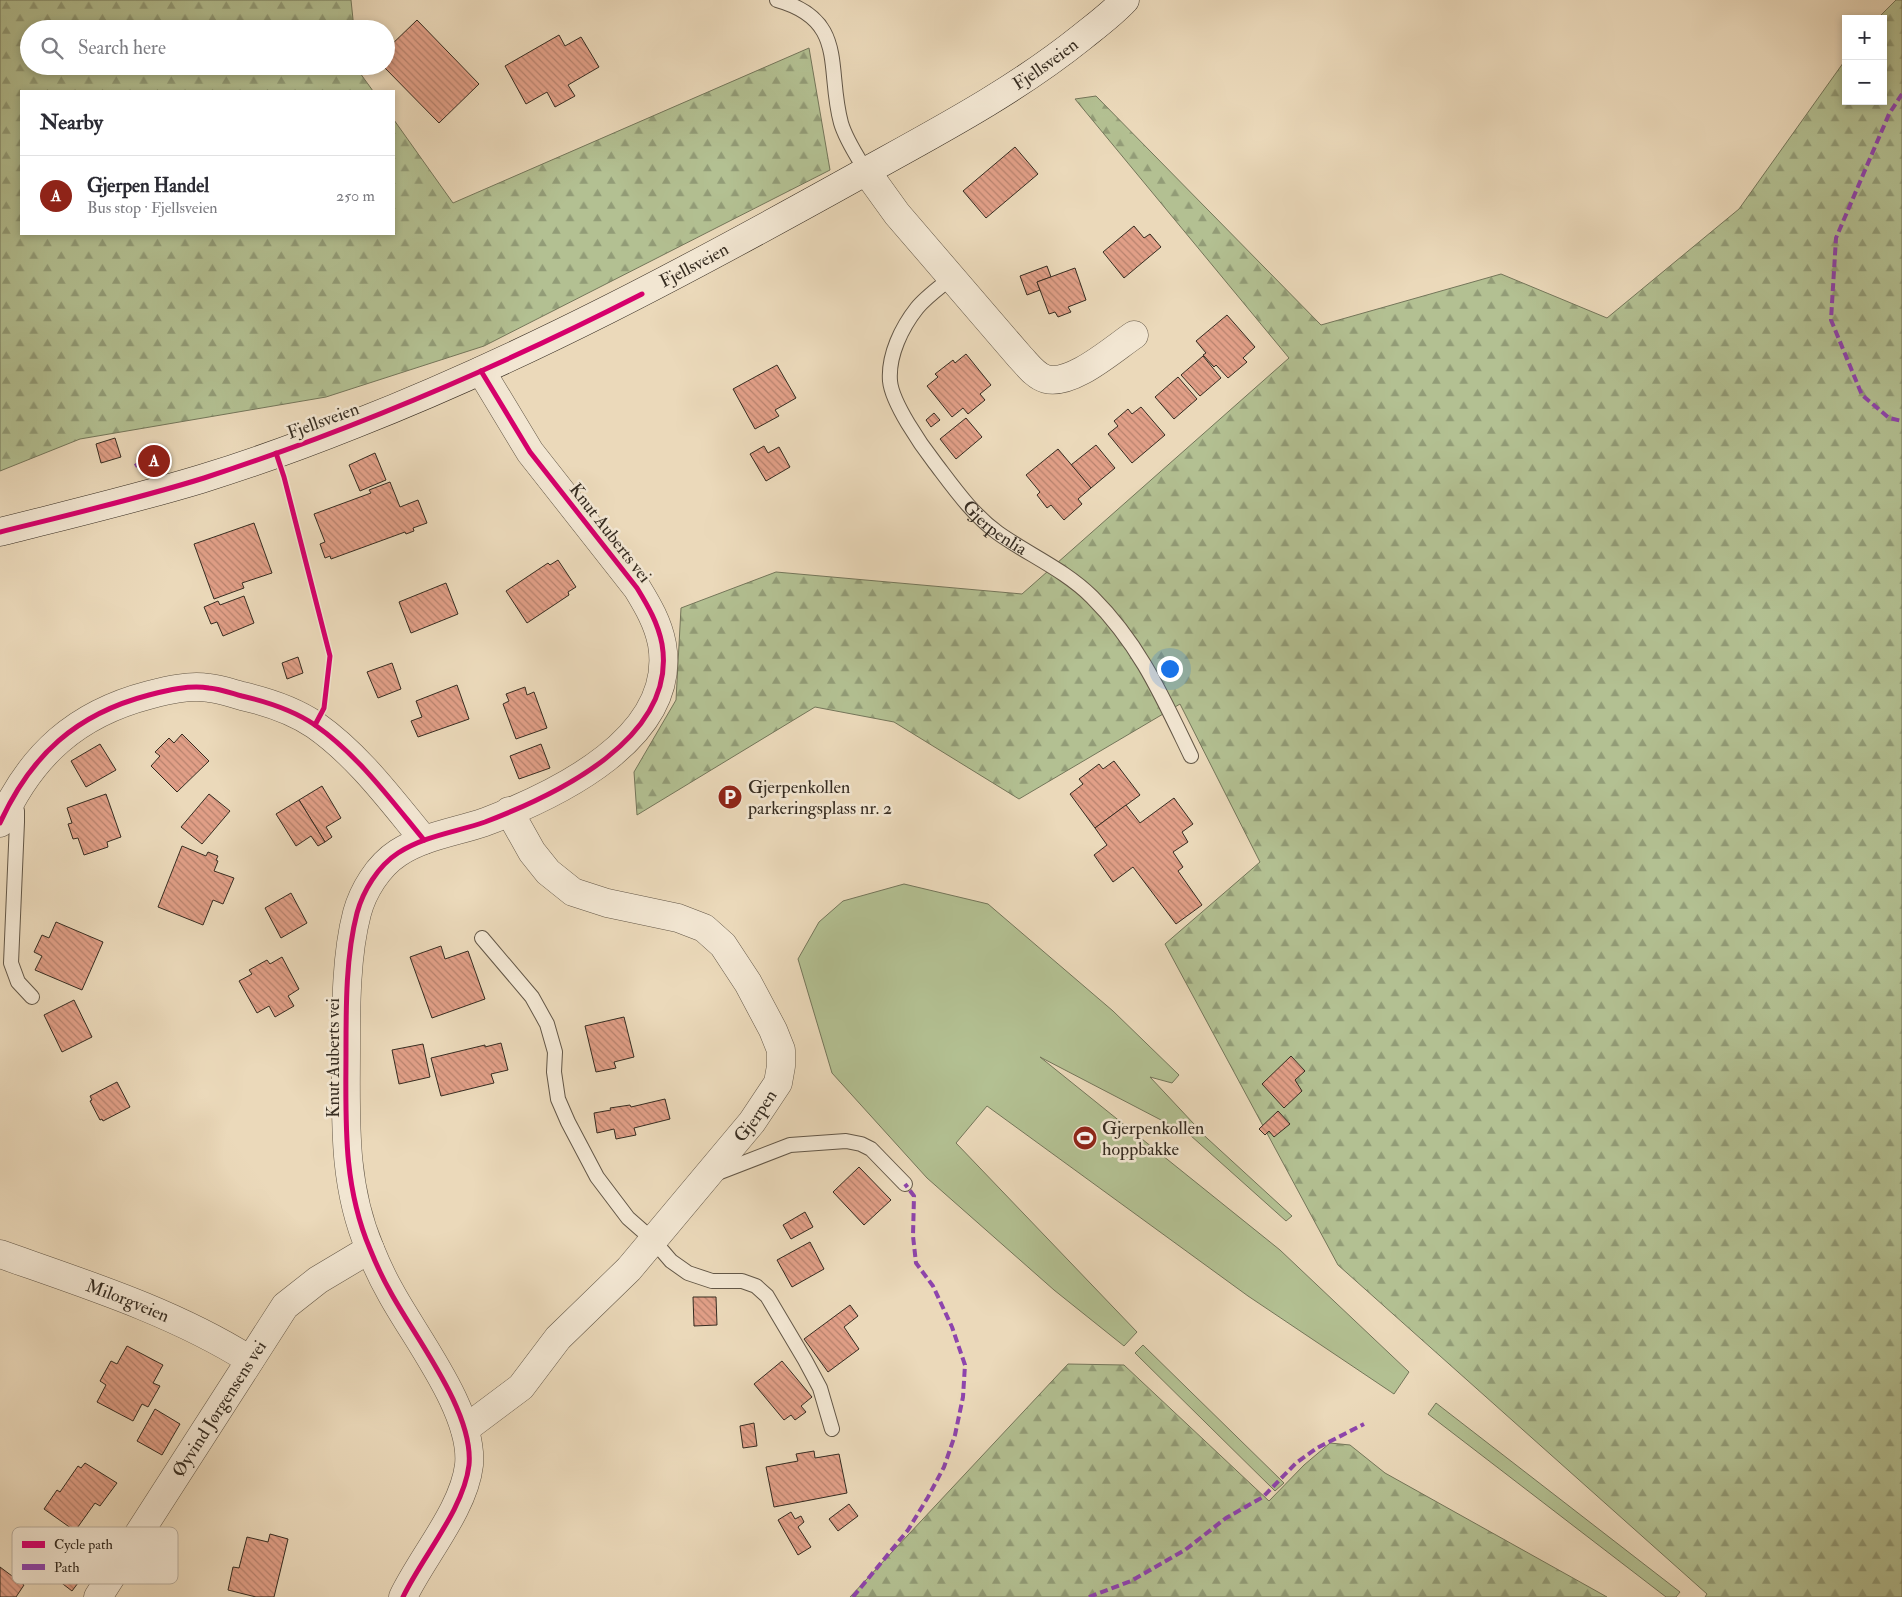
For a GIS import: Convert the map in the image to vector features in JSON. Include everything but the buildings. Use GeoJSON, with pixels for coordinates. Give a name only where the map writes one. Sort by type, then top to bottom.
{"type":"FeatureCollection","features":[{"type":"Feature","properties":{"kind":"street","name":"Fjellsveien"},"geometry":{"type":"LineString","coordinates":[[0,532],[142,496],[203,478],[356,424],[545,342],[633,299],[978,109],[1028,78],[1066,50],[1125,0]]}},
{"type":"Feature","properties":{"kind":"street"},"geometry":{"type":"LineString","coordinates":[[866,171],[897,214],[1020,357],[1038,375],[1045,379],[1055,380],[1082,371],[1134,335]]}},
{"type":"Feature","properties":{"kind":"street","name":"Knut Auberts vei"},"geometry":{"type":"LineString","coordinates":[[403,1597],[452,1512],[461,1492],[469,1467],[469,1449],[465,1429],[454,1403],[430,1356],[391,1293],[370,1249],[355,1210],[349,1175],[346,1120],[346,994],[357,913],[367,888],[380,870],[396,854],[424,840],[485,822],[555,791],[586,773],[621,746],[647,716],[656,697],[662,671],[662,644],[652,612],[637,588],[530,452],[481,371]]}},
{"type":"Feature","properties":{"kind":"street"},"geometry":{"type":"LineString","coordinates":[[0,822],[12,797],[28,772],[43,754],[66,733],[89,718],[109,708],[175,688],[208,688],[257,699],[293,712],[315,725],[337,742],[366,771],[424,840]]}},
{"type":"Feature","properties":{"kind":"street","name":"Gjerpen"},"geometry":{"type":"LineString","coordinates":[[465,1429],[521,1387],[558,1338],[629,1269],[752,1122],[778,1083],[781,1066],[781,1050],[773,1030],[752,991],[723,945],[704,928],[678,918],[607,903],[573,892],[548,872],[532,852],[509,811]]}},
{"type":"Feature","properties":{"kind":"street","name":"Øyvind Jørgensens vei"},"geometry":{"type":"LineString","coordinates":[[143,1527],[285,1306],[318,1280],[370,1249]]}},
{"type":"Feature","properties":{"kind":"street","name":"Milorgveien"},"geometry":{"type":"LineString","coordinates":[[0,1254],[134,1302],[226,1345],[250,1360]]}},
{"type":"Feature","properties":{"kind":"street","name":"Øyvind Jørgensens vei"},"geometry":{"type":"LineString","coordinates":[[98,1597],[106,1584]]}},
{"type":"Feature","properties":{"kind":"lane"},"geometry":{"type":"LineString","coordinates":[[778,0],[795,5],[807,13],[818,23],[828,37],[832,53],[836,97],[842,124],[852,149],[866,171]]}},
{"type":"Feature","properties":{"kind":"lane","name":"Gjerpenlia"},"geometry":{"type":"LineString","coordinates":[[951,278],[918,307],[898,338],[892,362],[890,382],[898,405],[927,454],[974,512],[998,532],[1069,577],[1091,596],[1121,628],[1146,665],[1191,756]]}},
{"type":"Feature","properties":{"kind":"lane"},"geometry":{"type":"LineString","coordinates":[[12,797],[17,811],[17,822],[10,963],[18,982],[32,997]]}},
{"type":"Feature","properties":{"kind":"lane"},"geometry":{"type":"LineString","coordinates":[[482,938],[532,997],[547,1024],[555,1052],[554,1072],[558,1099],[597,1177],[628,1218],[653,1240],[671,1261],[688,1273],[712,1281],[742,1281],[756,1286],[767,1296],[820,1388],[832,1429]]}},
{"type":"Feature","properties":{"kind":"lane"},"geometry":{"type":"LineString","coordinates":[[705,1178],[790,1144],[846,1141],[861,1144],[871,1149],[905,1184]]}},
{"type":"Feature","properties":{"kind":"green space"},"geometry":{"type":"Polygon","coordinates":[[[0,0],[351,0],[353,20],[20,20],[20,75],[361,75],[372,90],[20,90],[20,235],[395,235],[395,121],[453,203],[809,48],[830,170],[484,346],[326,397],[80,439],[0,471],[0,0]]]}},
{"type":"Feature","properties":{"kind":"green space"},"geometry":{"type":"Polygon","coordinates":[[[1896,0],[1902,0],[1902,1597],[1705,1597],[1707,1594],[1338,1265],[1165,944],[1260,862],[1180,704],[1019,799],[894,722],[815,707],[637,815],[634,772],[676,700],[681,608],[776,572],[1022,594],[1289,358],[1075,99],[1096,96],[1321,325],[1501,274],[1607,318],[1739,209],[1842,65],[1842,105],[1887,105],[1887,15],[1881,15],[1896,0]]]}},
{"type":"Feature","properties":{"kind":"green space","name":"Gjerpenkollen hoppbakke"},"geometry":{"type":"Polygon","coordinates":[[[904,884],[988,904],[1113,1011],[1179,1075],[1172,1083],[1150,1077],[1194,1124],[1186,1133],[1040,1057],[1280,1250],[1409,1372],[1394,1394],[1248,1296],[987,1106],[956,1143],[1137,1332],[1124,1346],[1054,1290],[927,1178],[832,1073],[798,959],[819,922],[843,901],[904,884]]]}},
{"type":"Feature","properties":{"kind":"green space"},"geometry":{"type":"Polygon","coordinates":[[[1196,1128],[1292,1216],[1286,1221],[1190,1135],[1196,1128]]]}},
{"type":"Feature","properties":{"kind":"green space"},"geometry":{"type":"Polygon","coordinates":[[[1143,1345],[1284,1483],[1275,1491],[1135,1353],[1143,1345]]]}},
{"type":"Feature","properties":{"kind":"green space"},"geometry":{"type":"Polygon","coordinates":[[[1068,1364],[1124,1365],[1269,1501],[1304,1465],[1330,1443],[1350,1445],[1385,1473],[1607,1597],[850,1597],[1068,1364]]]}},
{"type":"Feature","properties":{"kind":"green space"},"geometry":{"type":"Polygon","coordinates":[[[1436,1403],[1680,1592],[1676,1597],[1666,1597],[1428,1414],[1436,1403]]]}},
{"type":"Feature","properties":{"kind":"marked path"},"geometry":{"type":"LineString","coordinates":[[1902,94],[1889,114],[1836,238],[1831,320],[1862,395],[1889,418],[1902,421]]}},
{"type":"Feature","properties":{"kind":"marked path"},"geometry":{"type":"LineString","coordinates":[[135,466],[147,459]]}},
{"type":"Feature","properties":{"kind":"marked path"},"geometry":{"type":"LineString","coordinates":[[853,1597],[908,1530],[928,1497],[944,1467],[955,1435],[963,1397],[965,1365],[952,1327],[933,1286],[916,1263],[913,1236],[914,1196],[905,1184]]}},
{"type":"Feature","properties":{"kind":"marked path"},"geometry":{"type":"LineString","coordinates":[[1089,1597],[1131,1581],[1185,1550],[1226,1518],[1263,1497],[1296,1463],[1317,1448],[1364,1424]]}},
{"type":"Feature","properties":{"kind":"cycle path"},"geometry":{"type":"LineString","coordinates":[[0,532],[179,486],[316,439],[481,371],[642,294]]}},
{"type":"Feature","properties":{"kind":"cycle path"},"geometry":{"type":"LineString","coordinates":[[403,1597],[459,1499],[466,1482],[469,1465],[468,1444],[453,1399],[380,1271],[370,1249],[354,1200],[346,1125],[346,1032],[349,963],[357,913],[363,896],[372,880],[384,865],[398,853],[418,842],[485,822],[545,796],[576,779],[606,758],[632,735],[651,708],[662,678],[662,644],[660,636],[652,615],[637,588],[530,452],[481,371]]}},
{"type":"Feature","properties":{"kind":"cycle path"},"geometry":{"type":"LineString","coordinates":[[276,453],[284,477],[330,656],[324,708],[315,725]]}},
{"type":"Feature","properties":{"kind":"cycle path"},"geometry":{"type":"LineString","coordinates":[[0,823],[26,777],[59,741],[78,726],[99,713],[123,703],[171,690],[201,687],[221,690],[271,704],[298,715],[315,725],[360,764],[424,840]]}},
{"type":"Feature","properties":{"kind":"place","name":"Gjerpen Handel"},"geometry":{"type":"Point","coordinates":[154,461]}},
{"type":"Feature","properties":{"kind":"place","name":"Gjerpenkollen parkeringsplass nr. 2"},"geometry":{"type":"Point","coordinates":[730,797]}},
{"type":"Feature","properties":{"kind":"place","name":"Gjerpenkollen hoppbakke"},"geometry":{"type":"Point","coordinates":[1085,1138]}}]}
